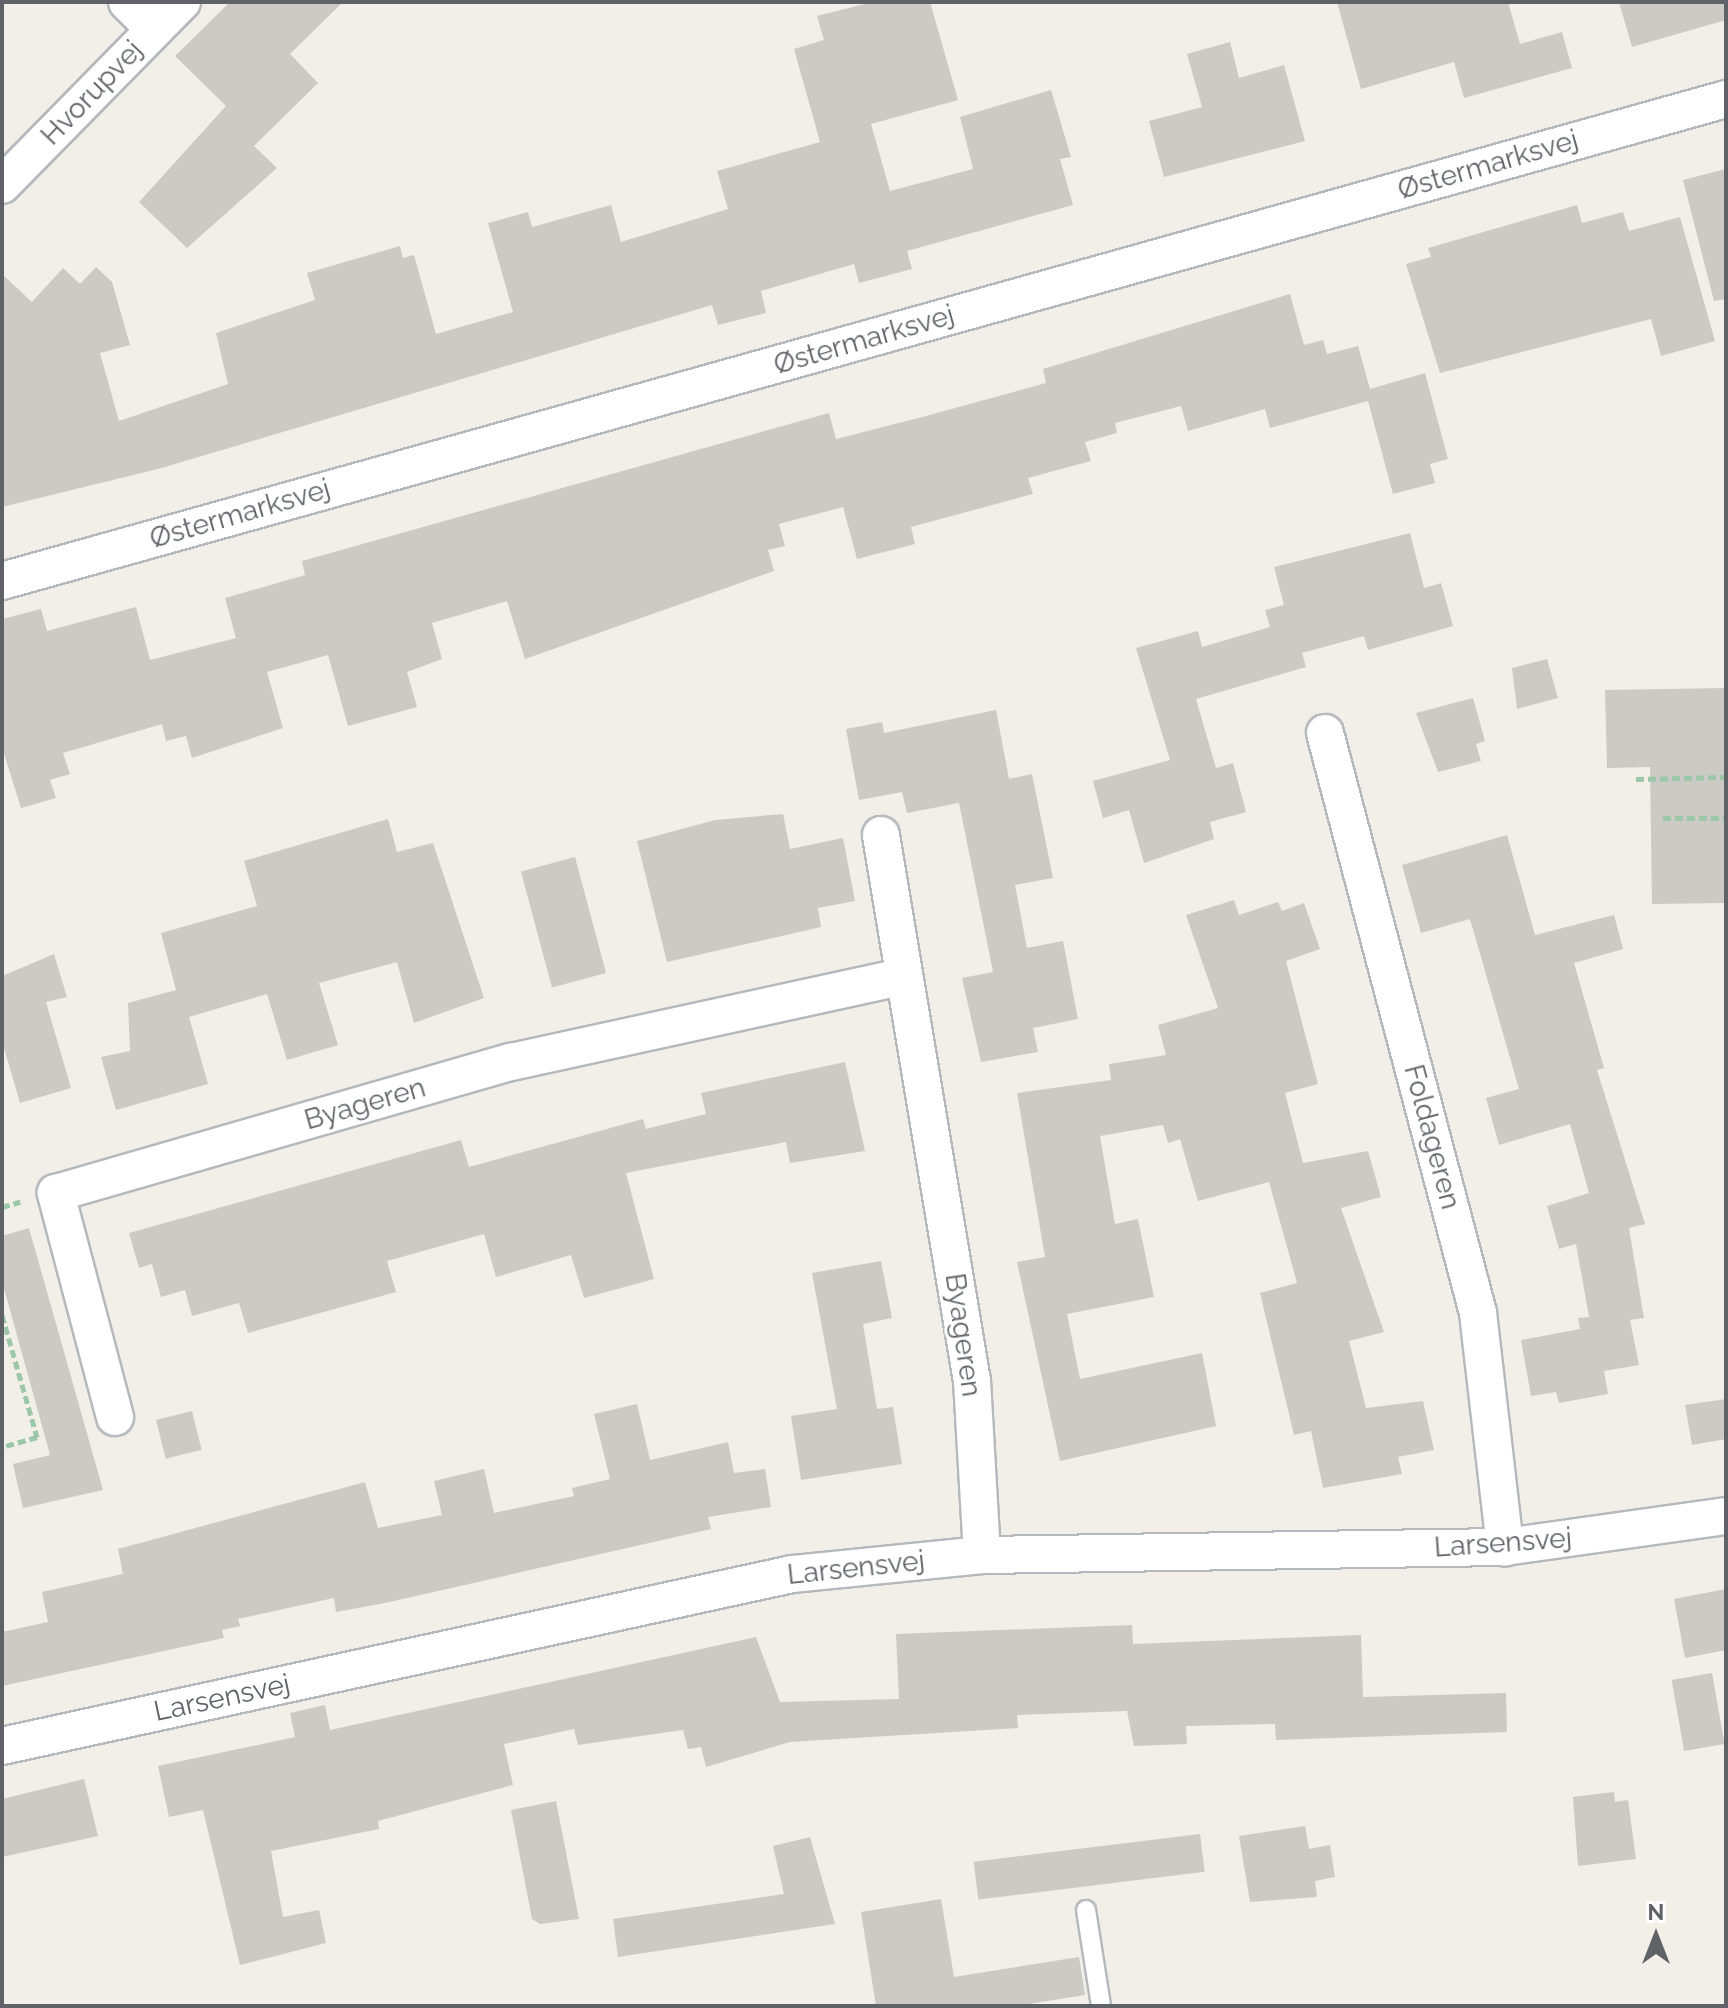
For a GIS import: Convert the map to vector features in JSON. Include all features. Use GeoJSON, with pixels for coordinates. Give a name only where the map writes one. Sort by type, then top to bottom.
{"type":"FeatureCollection","features":[{"type":"Feature","properties":{"kind":"street"},"geometry":{"type":"LineString","coordinates":[[127,2],[154,29]]}},
{"type":"Feature","properties":{"kind":"street","name":"Hvorupvej"},"geometry":{"type":"LineString","coordinates":[[2,185],[182,2]]}},
{"type":"Feature","properties":{"kind":"street","name":"Østermarksvej"},"geometry":{"type":"LineString","coordinates":[[2,581],[1726,99]]}},
{"type":"Feature","properties":{"kind":"street","name":"Foldageren"},"geometry":{"type":"LineString","coordinates":[[1325,733],[1478,1313],[1505,1547]]}},
{"type":"Feature","properties":{"kind":"street","name":"Byageren"},"geometry":{"type":"LineString","coordinates":[[881,835],[972,1381],[982,1555]]}},
{"type":"Feature","properties":{"kind":"street","name":"Byageren"},"geometry":{"type":"LineString","coordinates":[[115,1417],[56,1193],[511,1062],[904,976]]}},
{"type":"Feature","properties":{"kind":"street","name":"Larsensvej"},"geometry":{"type":"LineString","coordinates":[[2,1746],[792,1574],[982,1555],[1505,1547],[1726,1516]]}},
{"type":"Feature","properties":{"kind":"lane"},"geometry":{"type":"LineString","coordinates":[[1086,1910],[1101,2006]]}},
{"type":"Feature","properties":{"kind":"path"},"geometry":{"type":"LineString","coordinates":[[1636,779],[1726,777]]}},
{"type":"Feature","properties":{"kind":"path"},"geometry":{"type":"LineString","coordinates":[[1663,818],[1726,818]]}},
{"type":"Feature","properties":{"kind":"path"},"geometry":{"type":"LineString","coordinates":[[2,1315],[37,1437],[2,1447]]}},
{"type":"Feature","properties":{"kind":"building"},"geometry":{"type":"Polygon","coordinates":[[[230,2],[343,2],[290,54],[318,83],[254,146],[277,168],[187,248],[139,202],[226,106],[175,56],[230,2]]]}},
{"type":"Feature","properties":{"kind":"building"},"geometry":{"type":"Polygon","coordinates":[[[873,2],[930,2],[958,100],[871,124],[890,191],[973,169],[960,117],[1051,90],[1071,157],[1060,159],[1073,205],[907,251],[912,269],[859,283],[854,264],[761,291],[766,313],[718,325],[712,305],[158,469],[2,507],[2,274],[32,302],[63,268],[80,284],[96,267],[112,282],[130,345],[100,353],[119,421],[228,384],[216,333],[315,300],[307,273],[400,246],[403,258],[414,255],[436,334],[513,312],[488,223],[528,212],[532,227],[611,205],[621,242],[728,209],[717,171],[820,142],[794,49],[824,40],[817,16],[873,2]]]}},
{"type":"Feature","properties":{"kind":"building"},"geometry":{"type":"Polygon","coordinates":[[[1337,2],[1508,2],[1520,44],[1562,32],[1572,68],[1464,98],[1454,62],[1361,89],[1337,2]]]}},
{"type":"Feature","properties":{"kind":"building"},"geometry":{"type":"Polygon","coordinates":[[[1619,2],[1726,2],[1726,20],[1632,47],[1619,2]]]}},
{"type":"Feature","properties":{"kind":"building"},"geometry":{"type":"Polygon","coordinates":[[[1230,42],[1239,78],[1284,65],[1305,141],[1164,177],[1149,121],[1202,107],[1187,54],[1230,42]]]}},
{"type":"Feature","properties":{"kind":"building"},"geometry":{"type":"Polygon","coordinates":[[[1726,169],[1726,299],[1714,301],[1683,180],[1726,169]]]}},
{"type":"Feature","properties":{"kind":"building"},"geometry":{"type":"Polygon","coordinates":[[[1577,205],[1582,223],[1623,212],[1629,231],[1680,217],[1715,341],[1661,356],[1651,319],[1440,373],[1406,264],[1431,257],[1428,248],[1577,205]]]}},
{"type":"Feature","properties":{"kind":"building"},"geometry":{"type":"Polygon","coordinates":[[[1290,294],[1304,345],[1323,340],[1327,354],[1358,346],[1370,389],[1425,373],[1448,459],[1430,464],[1435,483],[1393,494],[1368,401],[1270,428],[1265,409],[1188,431],[1181,406],[1115,423],[1117,433],[1085,442],[1091,461],[1028,478],[1033,494],[911,527],[915,544],[857,559],[843,507],[779,524],[785,546],[768,550],[774,571],[525,659],[507,601],[432,623],[442,659],[407,672],[417,707],[348,726],[328,655],[267,672],[283,728],[192,758],[186,736],[166,741],[162,724],[63,753],[70,774],[50,780],[56,798],[21,808],[2,747],[2,619],[41,609],[47,631],[136,607],[150,660],[236,638],[225,598],[305,575],[302,561],[829,413],[836,439],[926,416],[1046,383],[1043,369],[1290,294]]]}},
{"type":"Feature","properties":{"kind":"building"},"geometry":{"type":"Polygon","coordinates":[[[1410,533],[1424,588],[1441,583],[1453,626],[1368,650],[1364,636],[1302,653],[1306,667],[1196,699],[1216,768],[1233,763],[1246,812],[1210,822],[1214,839],[1144,863],[1129,810],[1103,818],[1093,781],[1170,760],[1136,648],[1198,631],[1202,647],[1270,627],[1265,610],[1284,605],[1274,567],[1410,533]]]}},
{"type":"Feature","properties":{"kind":"building"},"geometry":{"type":"Polygon","coordinates":[[[1547,659],[1558,698],[1517,709],[1512,668],[1547,659]]]}},
{"type":"Feature","properties":{"kind":"building"},"geometry":{"type":"Polygon","coordinates":[[[1726,688],[1726,903],[1652,904],[1650,767],[1607,768],[1605,690],[1726,688]]]}},
{"type":"Feature","properties":{"kind":"building"},"geometry":{"type":"Polygon","coordinates":[[[1473,698],[1485,741],[1476,744],[1481,761],[1438,772],[1416,713],[1473,698]]]}},
{"type":"Feature","properties":{"kind":"building"},"geometry":{"type":"Polygon","coordinates":[[[996,710],[1009,779],[1032,774],[1053,878],[1015,885],[1027,948],[1063,941],[1078,1019],[1033,1028],[1038,1052],[981,1062],[962,978],[993,972],[959,803],[907,813],[902,792],[859,800],[846,729],[882,722],[884,733],[996,710]]]}},
{"type":"Feature","properties":{"kind":"building"},"geometry":{"type":"Polygon","coordinates":[[[783,814],[790,849],[843,838],[855,901],[818,908],[821,927],[667,962],[637,841],[715,820],[783,814]]]}},
{"type":"Feature","properties":{"kind":"building"},"geometry":{"type":"Polygon","coordinates":[[[388,819],[397,852],[433,843],[484,998],[414,1023],[397,962],[319,983],[338,1045],[287,1060],[267,994],[189,1017],[208,1084],[116,1110],[101,1057],[130,1051],[128,1003],[176,990],[161,933],[257,906],[244,861],[388,819]]]}},
{"type":"Feature","properties":{"kind":"building"},"geometry":{"type":"Polygon","coordinates":[[[1507,835],[1535,935],[1614,915],[1623,949],[1574,963],[1604,1068],[1597,1070],[1645,1224],[1629,1228],[1644,1318],[1630,1320],[1639,1365],[1604,1371],[1608,1394],[1559,1403],[1556,1392],[1531,1396],[1521,1340],[1580,1329],[1578,1318],[1589,1317],[1576,1244],[1559,1249],[1547,1206],[1589,1193],[1570,1124],[1499,1145],[1486,1098],[1519,1089],[1470,919],[1421,933],[1402,865],[1507,835]]]}},
{"type":"Feature","properties":{"kind":"building"},"geometry":{"type":"Polygon","coordinates":[[[575,857],[606,973],[552,987],[521,871],[575,857]]]}},
{"type":"Feature","properties":{"kind":"building"},"geometry":{"type":"Polygon","coordinates":[[[1234,900],[1239,915],[1278,902],[1282,911],[1304,903],[1320,949],[1286,961],[1318,1084],[1285,1093],[1303,1163],[1368,1151],[1381,1197],[1341,1208],[1384,1332],[1349,1341],[1366,1408],[1423,1401],[1434,1450],[1398,1457],[1402,1474],[1323,1488],[1311,1431],[1294,1435],[1260,1293],[1297,1283],[1269,1182],[1198,1201],[1180,1139],[1168,1143],[1163,1125],[1100,1136],[1115,1224],[1138,1219],[1154,1297],[1067,1314],[1080,1379],[1202,1353],[1216,1426],[1060,1461],[1017,1262],[1045,1257],[1017,1093],[1111,1080],[1109,1064],[1166,1055],[1158,1025],[1218,1008],[1186,915],[1234,900]]]}},
{"type":"Feature","properties":{"kind":"building"},"geometry":{"type":"Polygon","coordinates":[[[54,954],[67,997],[46,1002],[71,1088],[20,1103],[2,1041],[2,976],[54,954]]]}},
{"type":"Feature","properties":{"kind":"building"},"geometry":{"type":"Polygon","coordinates":[[[845,1062],[865,1151],[790,1163],[786,1142],[626,1173],[654,1279],[584,1298],[571,1255],[496,1277],[484,1234],[387,1261],[396,1292],[248,1333],[239,1303],[192,1316],[185,1290],[161,1297],[152,1264],[139,1268],[129,1233],[461,1140],[469,1167],[643,1119],[646,1129],[706,1114],[701,1093],[845,1062]]]}},
{"type":"Feature","properties":{"kind":"building"},"geometry":{"type":"Polygon","coordinates":[[[29,1228],[103,1490],[23,1508],[13,1464],[50,1455],[2,1281],[2,1236],[29,1228]]]}},
{"type":"Feature","properties":{"kind":"building"},"geometry":{"type":"Polygon","coordinates":[[[881,1261],[892,1318],[863,1324],[877,1409],[893,1407],[902,1464],[801,1480],[791,1416],[837,1409],[812,1273],[881,1261]]]}},
{"type":"Feature","properties":{"kind":"building"},"geometry":{"type":"Polygon","coordinates":[[[1726,1399],[1726,1439],[1692,1445],[1685,1405],[1726,1399]]]}},
{"type":"Feature","properties":{"kind":"building"},"geometry":{"type":"Polygon","coordinates":[[[637,1404],[650,1460],[728,1442],[734,1473],[765,1469],[771,1507],[708,1517],[711,1529],[385,1603],[336,1612],[334,1598],[238,1619],[240,1626],[222,1630],[224,1638],[2,1686],[2,1632],[48,1622],[42,1592],[123,1574],[118,1549],[365,1482],[378,1528],[442,1515],[434,1481],[484,1469],[494,1513],[574,1496],[572,1488],[610,1479],[594,1414],[637,1404]]]}},
{"type":"Feature","properties":{"kind":"building"},"geometry":{"type":"Polygon","coordinates":[[[192,1411],[202,1450],[166,1459],[156,1420],[192,1411]]]}},
{"type":"Feature","properties":{"kind":"building"},"geometry":{"type":"Polygon","coordinates":[[[1726,1589],[1726,1650],[1685,1658],[1674,1599],[1726,1589]]]}},
{"type":"Feature","properties":{"kind":"building"},"geometry":{"type":"Polygon","coordinates":[[[1132,1625],[1133,1644],[1361,1635],[1363,1697],[1506,1693],[1507,1732],[1276,1740],[1275,1724],[1186,1726],[1187,1744],[1134,1746],[1127,1711],[1017,1715],[1018,1728],[790,1742],[706,1767],[701,1747],[688,1749],[683,1730],[578,1745],[574,1729],[504,1744],[513,1785],[378,1821],[379,1829],[271,1851],[283,1917],[319,1910],[326,1943],[240,1965],[203,1810],[169,1817],[158,1766],[295,1737],[290,1713],[325,1705],[330,1730],[756,1637],[780,1702],[899,1699],[896,1634],[1132,1625]]]}},
{"type":"Feature","properties":{"kind":"building"},"geometry":{"type":"Polygon","coordinates":[[[1712,1673],[1725,1744],[1684,1751],[1672,1680],[1712,1673]]]}},
{"type":"Feature","properties":{"kind":"building"},"geometry":{"type":"Polygon","coordinates":[[[84,1779],[98,1836],[2,1857],[2,1799],[84,1779]]]}},
{"type":"Feature","properties":{"kind":"building"},"geometry":{"type":"Polygon","coordinates":[[[1614,1792],[1615,1802],[1628,1800],[1636,1859],[1578,1866],[1573,1797],[1614,1792]]]}},
{"type":"Feature","properties":{"kind":"building"},"geometry":{"type":"Polygon","coordinates":[[[556,1801],[579,1919],[540,1924],[532,1919],[511,1810],[556,1801]]]}},
{"type":"Feature","properties":{"kind":"building"},"geometry":{"type":"Polygon","coordinates":[[[1305,1826],[1309,1849],[1330,1845],[1335,1877],[1315,1881],[1317,1897],[1250,1902],[1239,1836],[1305,1826]]]}},
{"type":"Feature","properties":{"kind":"building"},"geometry":{"type":"Polygon","coordinates":[[[1200,1834],[1205,1872],[978,1900],[974,1862],[1200,1834]]]}},
{"type":"Feature","properties":{"kind":"building"},"geometry":{"type":"Polygon","coordinates":[[[810,1837],[835,1924],[618,1957],[613,1919],[784,1894],[773,1846],[810,1837]]]}},
{"type":"Feature","properties":{"kind":"building"},"geometry":{"type":"Polygon","coordinates":[[[941,1899],[954,1977],[1079,1957],[1085,1995],[1016,2006],[876,2006],[861,1912],[941,1899]]]}}]}
